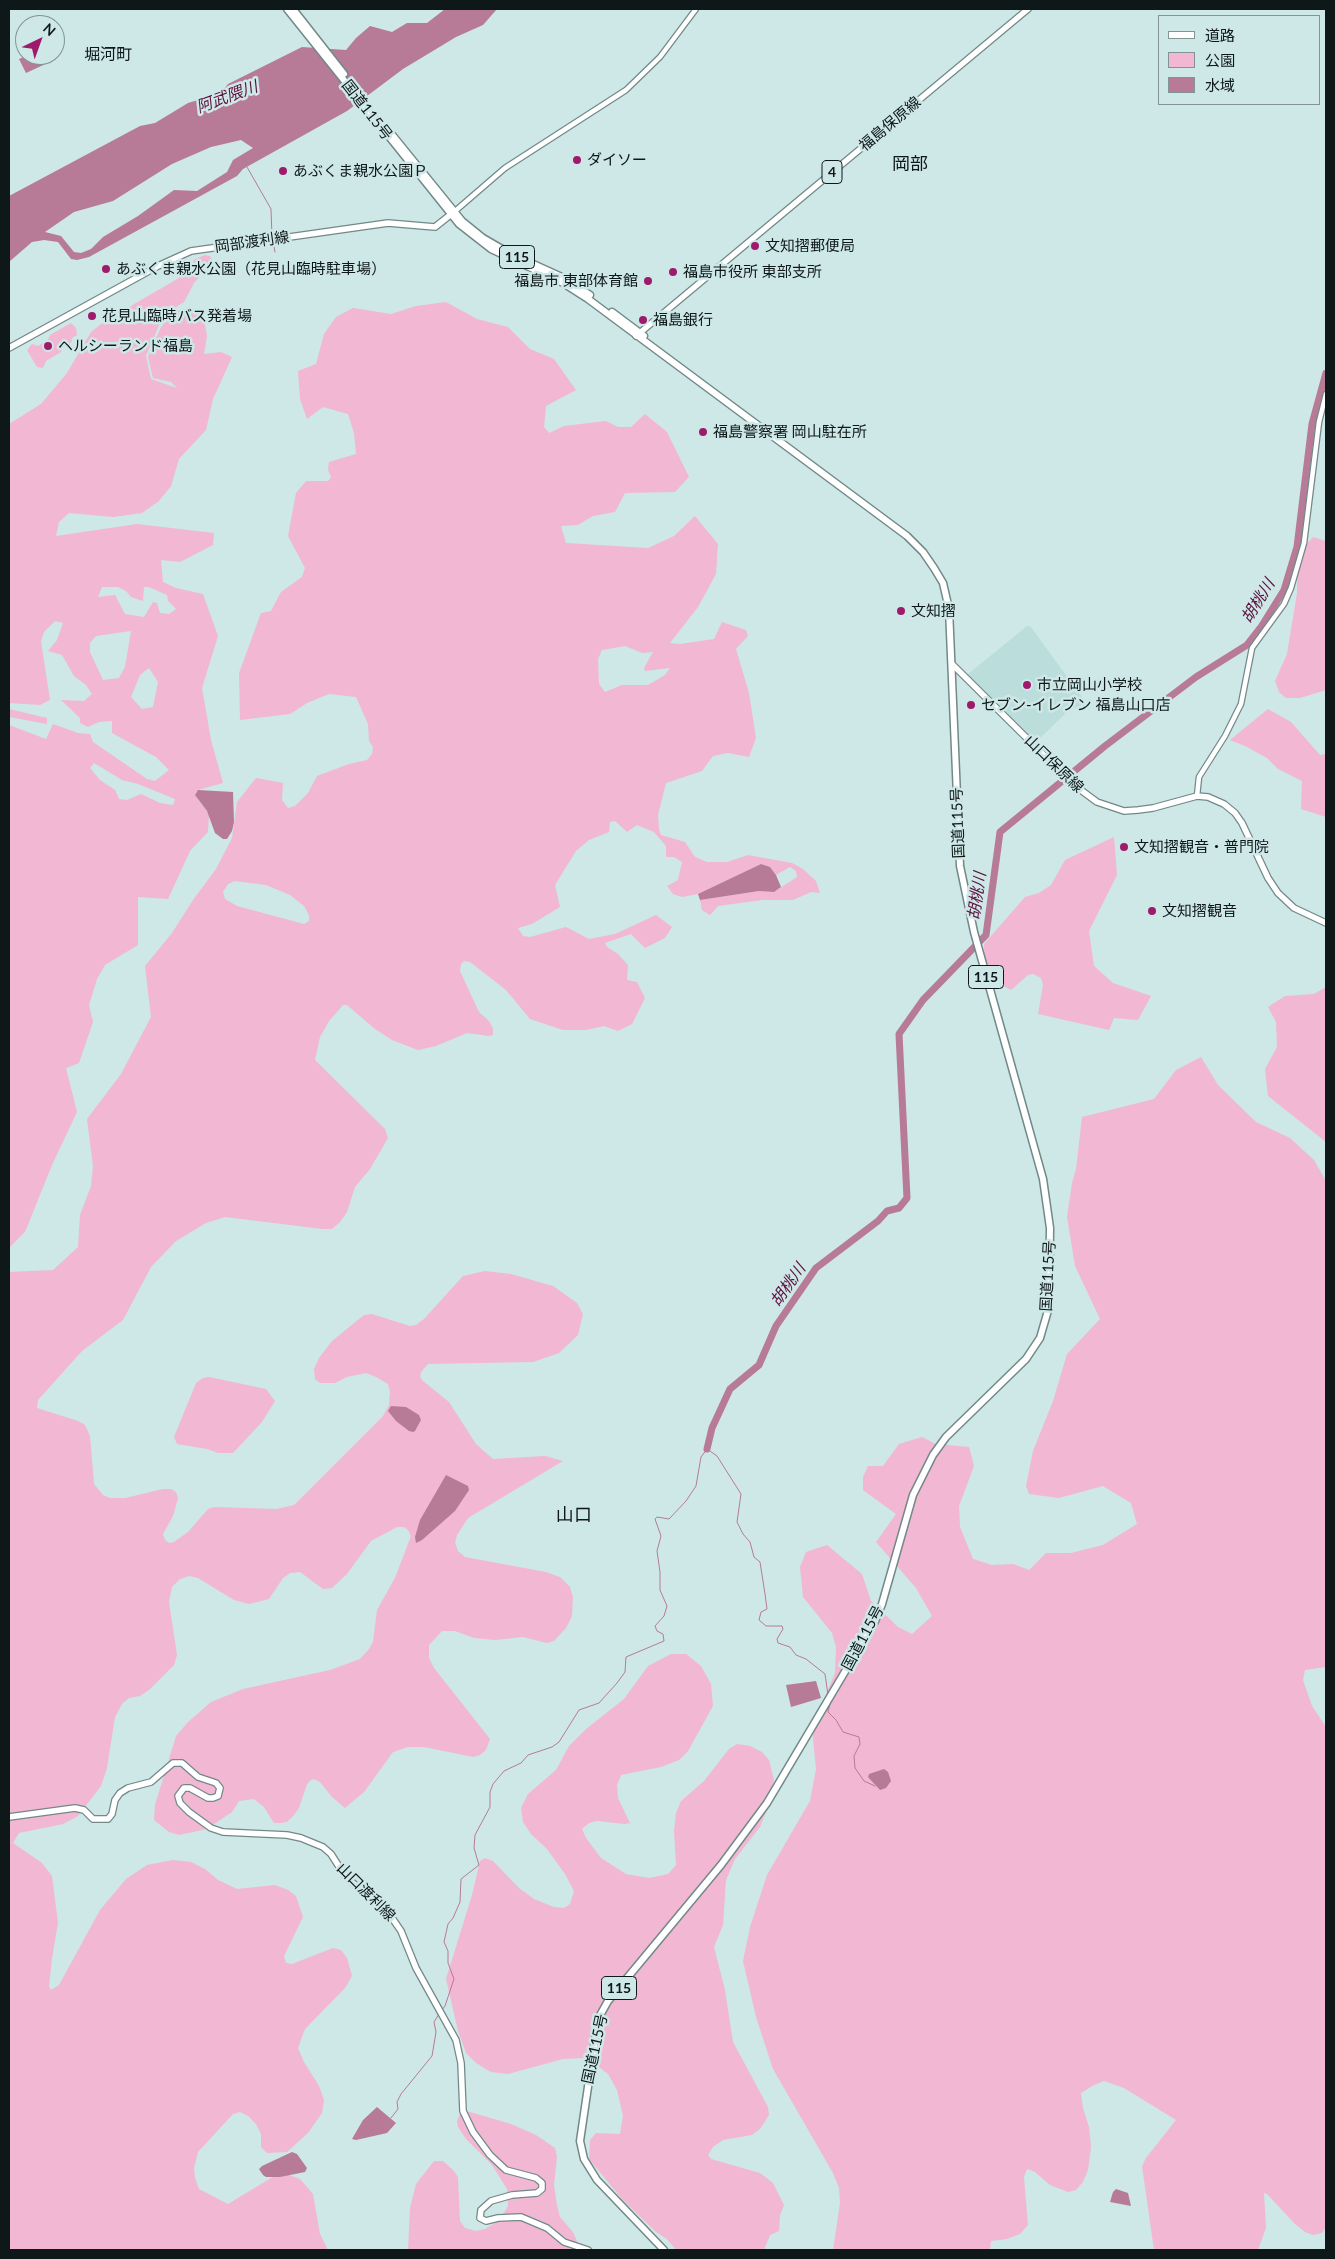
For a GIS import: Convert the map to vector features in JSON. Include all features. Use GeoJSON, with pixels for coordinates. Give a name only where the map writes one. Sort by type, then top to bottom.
{"type":"FeatureCollection","features":[{"type":"Feature","properties":{"kind":"highway","name":"国道115号"},"geometry":{"type":"LineString","coordinates":[[287,9],[297,17]]}},
{"type":"Feature","properties":{"kind":"highway","name":"国道115号"},"geometry":{"type":"LineString","coordinates":[[293,9],[297,17],[452,213],[480,241],[502,254],[562,282],[638,334],[899,530],[923,552],[943,583],[950,615],[960,866],[974,932],[1043,1179],[1050,1228],[1050,1300],[1040,1338],[1026,1359],[946,1438],[930,1460],[910,1504],[882,1604],[875,1621],[744,1837],[614,1994],[598,2019],[580,2137],[584,2159],[597,2180],[664,2250]]}},
{"type":"Feature","properties":{"kind":"main road","name":"福島保原線"},"geometry":{"type":"LineString","coordinates":[[638,334],[1028,9]]}},
{"type":"Feature","properties":{"kind":"main road","name":"岡部渡利線"},"geometry":{"type":"LineString","coordinates":[[9,348],[158,266],[191,251],[388,224],[435,227],[452,213]]}},
{"type":"Feature","properties":{"kind":"main road","name":"山口保原線"},"geometry":{"type":"LineString","coordinates":[[952,664],[1074,785],[1097,802],[1124,811],[1153,808],[1197,796]]}},
{"type":"Feature","properties":{"kind":"main road"},"geometry":{"type":"LineString","coordinates":[[1197,796],[1214,799],[1235,813],[1242,823],[1268,878],[1278,893],[1294,908],[1326,924]]}},
{"type":"Feature","properties":{"kind":"main road","name":"山口渡利線"},"geometry":{"type":"LineString","coordinates":[[9,1817],[76,1808],[84,1810],[93,1819],[108,1819],[112,1814],[114,1800],[120,1793],[128,1788],[151,1782],[173,1763],[182,1763],[198,1776],[216,1783],[220,1788],[218,1796],[213,1798],[208,1798],[190,1788],[184,1788],[178,1796],[180,1803],[189,1812],[211,1828],[223,1832],[300,1838],[323,1847],[331,1854],[345,1876],[390,1915],[401,1932],[416,1968],[456,2040],[461,2063],[464,2111],[473,2132],[490,2155],[506,2170],[530,2176],[542,2183],[542,2189],[537,2193],[512,2194],[491,2201],[480,2210],[480,2218],[486,2222],[504,2217],[521,2217],[547,2228],[564,2242],[588,2250]]}},
{"type":"Feature","properties":{"kind":"street"},"geometry":{"type":"LineString","coordinates":[[452,213],[505,168],[626,90],[664,52],[696,9]]}},
{"type":"Feature","properties":{"kind":"street"},"geometry":{"type":"LineString","coordinates":[[1197,796],[1199,777],[1225,736],[1241,704],[1252,648],[1281,608],[1291,588],[1305,538],[1319,422],[1326,394]]}},
{"type":"Feature","properties":{"kind":"shaded area","name":"市立岡山小学校"},"geometry":{"type":"Polygon","coordinates":[[[1027,626],[1030,626],[1085,701],[1083,705],[1068,711],[1038,740],[1034,739],[967,675],[1027,626]]]}},
{"type":"Feature","properties":{"kind":"green space"},"geometry":{"type":"Polygon","coordinates":[[[205,255],[210,256],[213,261],[194,283],[184,302],[168,312],[160,323],[146,356],[151,379],[177,388],[171,382],[153,378],[148,357],[161,327],[173,313],[182,309],[189,309],[204,319],[207,336],[204,354],[221,352],[232,357],[213,399],[206,430],[179,459],[171,486],[159,501],[142,513],[113,517],[69,513],[59,522],[56,536],[137,524],[214,533],[213,545],[180,562],[161,560],[163,582],[176,588],[203,594],[218,636],[202,688],[211,740],[223,783],[198,790],[195,795],[209,814],[208,832],[190,851],[168,899],[138,897],[138,945],[105,965],[97,979],[89,1005],[93,1022],[79,1063],[66,1068],[77,1112],[52,1165],[25,1232],[9,1248],[9,725],[46,739],[53,724],[78,733],[90,734],[93,742],[147,779],[155,781],[169,770],[156,757],[112,733],[112,721],[99,722],[88,727],[80,723],[80,718],[61,700],[84,701],[92,694],[86,685],[74,676],[62,655],[48,651],[57,640],[63,623],[55,621],[44,632],[41,641],[50,700],[40,705],[9,703],[9,424],[41,404],[67,373],[91,332],[105,321],[179,278],[195,259],[205,255]],[[102,587],[98,597],[115,595],[125,614],[144,617],[153,602],[157,603],[160,613],[169,614],[176,609],[168,601],[167,595],[149,587],[144,587],[143,601],[131,597],[126,591],[118,587],[102,587]],[[131,631],[96,636],[90,643],[90,652],[103,680],[119,678],[125,667],[131,631]],[[149,668],[140,675],[131,697],[142,709],[153,707],[158,682],[149,668]],[[94,763],[90,768],[100,780],[115,790],[119,799],[127,800],[141,794],[160,803],[173,805],[175,799],[138,784],[122,780],[94,763]]]}},
{"type":"Feature","properties":{"kind":"green space"},"geometry":{"type":"Polygon","coordinates":[[[446,302],[477,319],[508,327],[530,349],[554,359],[576,390],[546,406],[544,427],[549,433],[564,426],[606,421],[618,427],[631,427],[645,414],[667,432],[689,477],[675,492],[625,493],[615,512],[593,516],[578,525],[561,526],[566,543],[648,548],[674,536],[695,516],[718,544],[716,574],[698,607],[670,643],[680,644],[714,639],[722,622],[746,630],[748,636],[736,649],[749,693],[756,738],[749,757],[728,753],[713,756],[702,771],[666,783],[658,815],[659,829],[661,835],[685,842],[695,857],[707,862],[727,862],[748,855],[792,863],[803,869],[816,881],[820,893],[811,892],[793,900],[762,900],[718,906],[710,915],[702,910],[700,900],[759,891],[774,892],[797,877],[796,871],[790,867],[776,875],[770,867],[761,864],[698,894],[682,897],[673,894],[667,886],[678,880],[682,862],[674,857],[666,857],[666,846],[654,832],[637,825],[627,832],[615,821],[610,822],[609,832],[589,840],[576,851],[555,885],[560,907],[532,924],[518,928],[523,936],[530,937],[566,927],[589,939],[615,934],[656,915],[672,927],[665,938],[645,948],[631,934],[605,943],[607,947],[618,954],[628,965],[627,980],[637,982],[645,998],[632,1024],[618,1031],[604,1026],[586,1030],[563,1030],[530,1019],[506,990],[470,962],[464,961],[461,964],[460,971],[479,1012],[489,1021],[493,1029],[493,1035],[467,1033],[436,1046],[418,1050],[392,1040],[375,1029],[347,1005],[343,1005],[329,1021],[320,1037],[315,1060],[385,1129],[388,1138],[370,1169],[355,1187],[347,1212],[340,1222],[332,1229],[225,1217],[206,1223],[176,1241],[151,1267],[123,1320],[82,1351],[38,1400],[37,1408],[85,1425],[90,1436],[94,1484],[103,1495],[110,1498],[125,1498],[163,1489],[171,1489],[176,1492],[178,1498],[173,1516],[163,1534],[165,1540],[169,1543],[174,1542],[188,1532],[208,1509],[214,1507],[277,1509],[294,1505],[383,1416],[389,1405],[390,1392],[388,1384],[376,1377],[366,1373],[347,1377],[335,1383],[320,1383],[315,1379],[314,1369],[319,1358],[332,1341],[364,1315],[372,1314],[410,1326],[416,1325],[424,1319],[463,1276],[485,1271],[511,1274],[553,1286],[577,1303],[583,1314],[578,1335],[559,1353],[533,1362],[428,1364],[421,1372],[420,1377],[423,1381],[449,1402],[476,1444],[493,1459],[545,1456],[563,1461],[468,1518],[457,1535],[455,1543],[458,1551],[465,1557],[546,1572],[560,1577],[570,1587],[573,1597],[572,1616],[566,1628],[554,1641],[547,1643],[523,1637],[495,1640],[474,1638],[455,1631],[442,1631],[429,1645],[429,1658],[434,1668],[490,1739],[486,1750],[480,1755],[473,1757],[424,1747],[408,1747],[393,1752],[364,1792],[345,1808],[332,1797],[320,1782],[314,1779],[311,1780],[307,1784],[299,1808],[287,1822],[274,1823],[264,1807],[254,1799],[239,1801],[232,1812],[207,1829],[179,1835],[169,1832],[154,1820],[155,1805],[176,1736],[188,1722],[211,1702],[243,1689],[330,1670],[360,1659],[369,1649],[373,1642],[377,1610],[395,1578],[411,1536],[404,1527],[397,1527],[371,1541],[347,1574],[332,1588],[323,1589],[300,1572],[290,1573],[283,1578],[269,1599],[249,1604],[234,1600],[198,1578],[189,1576],[180,1579],[172,1587],[169,1602],[177,1655],[174,1665],[149,1690],[140,1696],[129,1698],[122,1704],[115,1717],[107,1768],[101,1786],[78,1816],[63,1824],[19,1833],[13,1843],[42,1863],[52,1876],[58,1923],[52,1958],[49,1987],[51,1990],[59,1985],[100,1910],[126,1879],[147,1865],[173,1860],[191,1862],[205,1869],[218,1880],[237,1889],[275,1885],[288,1890],[296,1896],[303,1917],[284,1956],[286,1963],[292,1964],[333,1948],[341,1950],[347,1958],[352,1976],[345,1988],[305,2029],[298,2048],[304,2062],[319,2086],[324,2100],[322,2113],[308,2133],[287,2152],[267,2153],[261,2147],[261,2134],[256,2124],[248,2116],[240,2112],[233,2114],[198,2152],[194,2168],[199,2189],[228,2204],[281,2172],[300,2179],[313,2194],[320,2234],[328,2250],[9,2250],[9,1272],[53,1270],[78,1247],[80,1215],[91,1186],[93,1166],[87,1119],[121,1074],[151,1017],[145,966],[172,933],[216,869],[232,838],[237,802],[256,778],[283,783],[282,800],[288,808],[295,806],[308,793],[317,776],[349,764],[367,760],[372,754],[373,747],[369,741],[368,724],[356,697],[329,694],[307,703],[290,714],[240,720],[239,673],[261,613],[271,611],[281,592],[302,577],[305,568],[288,536],[296,493],[306,481],[328,481],[331,477],[328,470],[329,462],[356,454],[354,433],[348,414],[323,407],[307,419],[300,399],[298,371],[316,364],[324,334],[336,317],[353,308],[391,314],[416,306],[446,302]],[[625,646],[602,650],[598,659],[599,684],[605,692],[622,685],[648,685],[665,675],[670,668],[645,671],[644,668],[653,652],[642,653],[625,646]],[[235,881],[228,884],[223,892],[225,899],[237,906],[304,924],[309,921],[309,915],[304,906],[290,895],[266,885],[235,881]]]}},
{"type":"Feature","properties":{"kind":"green space","name":"ヘルシーランド福島"},"geometry":{"type":"Polygon","coordinates":[[[71,323],[76,328],[77,335],[72,338],[71,343],[46,361],[43,368],[37,367],[27,350],[32,344],[38,346],[48,340],[50,335],[71,323]]]}},
{"type":"Feature","properties":{"kind":"green space"},"geometry":{"type":"Polygon","coordinates":[[[1313,537],[1326,541],[1326,690],[1300,698],[1286,698],[1279,692],[1275,681],[1287,654],[1297,593],[1297,555],[1313,537]]]}},
{"type":"Feature","properties":{"kind":"green space"},"geometry":{"type":"Polygon","coordinates":[[[9,709],[47,718],[47,724],[9,717],[9,709]]]}},
{"type":"Feature","properties":{"kind":"green space"},"geometry":{"type":"Polygon","coordinates":[[[1268,709],[1291,722],[1320,755],[1326,754],[1326,817],[1301,809],[1302,781],[1278,769],[1267,758],[1230,740],[1268,709]]]}},
{"type":"Feature","properties":{"kind":"green space"},"geometry":{"type":"Polygon","coordinates":[[[1114,837],[1117,875],[1089,931],[1094,966],[1113,983],[1151,996],[1138,1020],[1114,1018],[1109,1030],[1038,1014],[1043,985],[1041,978],[1033,974],[1028,975],[1011,990],[1005,987],[984,959],[984,944],[1025,897],[1039,893],[1051,885],[1065,860],[1114,837]]]}},
{"type":"Feature","properties":{"kind":"green space"},"geometry":{"type":"Polygon","coordinates":[[[1326,987],[1326,1142],[1268,1096],[1265,1069],[1277,1047],[1276,1022],[1268,1007],[1285,996],[1314,994],[1326,987]]]}},
{"type":"Feature","properties":{"kind":"green space"},"geometry":{"type":"Polygon","coordinates":[[[1201,1057],[1218,1085],[1256,1122],[1290,1138],[1314,1160],[1326,1181],[1326,1667],[1305,1670],[1303,1680],[1312,1706],[1326,1727],[1326,2227],[1322,2233],[1313,2235],[1305,2232],[1264,2193],[1266,2228],[1258,2250],[1154,2250],[1142,2166],[1146,2158],[1176,2120],[1124,2088],[1104,2081],[1081,2093],[1089,2127],[1091,2147],[1088,2170],[1083,2182],[1076,2190],[1068,2192],[1050,2185],[1035,2172],[1028,2169],[1024,2177],[1028,2225],[1020,2234],[1007,2239],[991,2241],[990,2250],[833,2250],[840,2203],[839,2188],[833,2173],[773,2069],[756,2017],[743,1961],[750,1927],[767,1875],[810,1801],[816,1769],[812,1728],[835,1673],[836,1647],[832,1633],[803,1597],[800,1567],[806,1552],[827,1545],[862,1574],[871,1601],[898,1627],[912,1634],[932,1616],[916,1588],[876,1542],[896,1514],[863,1490],[863,1477],[868,1466],[883,1466],[899,1444],[922,1437],[936,1444],[969,1447],[974,1466],[959,1506],[960,1527],[973,1559],[992,1565],[1013,1564],[1029,1570],[1046,1553],[1071,1553],[1103,1545],[1137,1524],[1131,1503],[1103,1486],[1059,1498],[1029,1494],[1026,1486],[1033,1451],[1053,1401],[1067,1354],[1100,1319],[1075,1266],[1067,1217],[1076,1169],[1082,1117],[1154,1099],[1176,1070],[1201,1057]]]}},
{"type":"Feature","properties":{"kind":"green space"},"geometry":{"type":"Polygon","coordinates":[[[209,1377],[266,1389],[275,1401],[262,1422],[233,1453],[218,1453],[207,1449],[177,1444],[174,1437],[196,1383],[203,1378],[209,1377]]]}},
{"type":"Feature","properties":{"kind":"green space"},"geometry":{"type":"Polygon","coordinates":[[[671,1654],[686,1654],[701,1666],[711,1684],[713,1706],[688,1751],[679,1760],[661,1767],[621,1775],[617,1785],[618,1798],[630,1823],[597,1821],[589,1823],[582,1829],[586,1838],[601,1858],[626,1874],[649,1878],[668,1874],[676,1865],[674,1831],[676,1813],[681,1801],[704,1781],[729,1749],[737,1744],[750,1746],[762,1752],[769,1760],[774,1780],[769,1804],[760,1827],[735,1859],[726,1880],[723,1925],[714,1947],[725,1990],[733,2042],[768,2107],[769,2115],[760,2129],[752,2135],[723,2140],[713,2147],[708,2155],[711,2159],[760,2173],[773,2183],[784,2205],[780,2215],[779,2231],[770,2235],[764,2250],[676,2250],[667,2239],[656,2232],[622,2199],[589,2159],[590,2140],[596,2133],[620,2134],[623,2116],[617,2090],[608,2074],[595,2064],[582,2058],[563,2059],[508,2074],[491,2072],[476,2063],[466,2053],[458,2031],[446,1979],[472,1895],[480,1861],[485,1858],[493,1861],[519,1888],[534,1899],[554,1907],[564,1908],[570,1904],[574,1891],[565,1874],[547,1849],[531,1834],[523,1822],[521,1808],[528,1794],[556,1770],[569,1746],[586,1729],[624,1699],[648,1666],[671,1654]]]}},
{"type":"Feature","properties":{"kind":"green space"},"geometry":{"type":"Polygon","coordinates":[[[461,2111],[511,2124],[536,2135],[555,2148],[557,2157],[554,2185],[560,2217],[573,2232],[581,2250],[408,2250],[410,2208],[416,2184],[434,2161],[443,2161],[458,2177],[460,2221],[465,2228],[476,2231],[485,2229],[500,2220],[508,2206],[507,2189],[492,2165],[466,2139],[458,2127],[457,2121],[461,2111]]]}},
{"type":"Feature","properties":{"kind":"water","name":"阿武隈川"},"geometry":{"type":"Polygon","coordinates":[[[445,9],[497,9],[483,25],[456,37],[403,69],[347,111],[243,169],[237,176],[89,257],[77,260],[71,259],[58,242],[44,240],[32,242],[9,262],[9,196],[140,126],[155,123],[188,103],[221,93],[228,84],[302,47],[346,50],[370,26],[392,32],[407,23],[427,23],[445,9]],[[241,140],[211,147],[172,164],[113,201],[74,212],[45,232],[61,236],[74,252],[81,253],[91,249],[103,237],[138,216],[174,190],[197,191],[227,172],[233,160],[253,148],[241,140]]]}},
{"type":"Feature","properties":{"kind":"water"},"geometry":{"type":"Polygon","coordinates":[[[22,65],[43,65],[26,73],[22,65]]]}},
{"type":"Feature","properties":{"kind":"water"},"geometry":{"type":"Polygon","coordinates":[[[198,790],[233,792],[234,822],[232,831],[227,839],[223,839],[215,833],[207,811],[195,795],[198,790]]]}},
{"type":"Feature","properties":{"kind":"water"},"geometry":{"type":"Polygon","coordinates":[[[761,864],[770,867],[776,875],[781,887],[774,892],[759,891],[700,900],[698,894],[761,864]]]}},
{"type":"Feature","properties":{"kind":"water"},"geometry":{"type":"Polygon","coordinates":[[[391,1406],[406,1407],[419,1415],[421,1420],[415,1431],[409,1431],[396,1421],[388,1411],[391,1406]]]}},
{"type":"Feature","properties":{"kind":"water"},"geometry":{"type":"Polygon","coordinates":[[[446,1475],[468,1486],[469,1490],[455,1511],[416,1543],[415,1537],[420,1520],[446,1475]]]}},
{"type":"Feature","properties":{"kind":"water"},"geometry":{"type":"Polygon","coordinates":[[[816,1681],[821,1698],[791,1707],[786,1685],[816,1681]]]}},
{"type":"Feature","properties":{"kind":"water"},"geometry":{"type":"Polygon","coordinates":[[[884,1769],[888,1772],[891,1781],[886,1788],[880,1790],[868,1777],[869,1774],[884,1769]]]}},
{"type":"Feature","properties":{"kind":"water"},"geometry":{"type":"Polygon","coordinates":[[[377,2107],[396,2123],[387,2133],[356,2140],[352,2139],[363,2120],[377,2107]]]}},
{"type":"Feature","properties":{"kind":"water"},"geometry":{"type":"Polygon","coordinates":[[[292,2152],[297,2154],[307,2168],[305,2172],[280,2177],[266,2177],[259,2169],[262,2166],[292,2152]]]}},
{"type":"Feature","properties":{"kind":"water"},"geometry":{"type":"Polygon","coordinates":[[[1116,2189],[1128,2193],[1131,2206],[1110,2202],[1116,2189]]]}},
{"type":"Feature","properties":{"kind":"waterway"},"geometry":{"type":"LineString","coordinates":[[247,167],[271,209],[272,237]]}},
{"type":"Feature","properties":{"kind":"waterway"},"geometry":{"type":"LineString","coordinates":[[273,241],[275,252]]}},
{"type":"Feature","properties":{"kind":"waterway","name":"胡桃川"},"geometry":{"type":"LineString","coordinates":[[707,1449],[712,1428],[730,1389],[759,1365],[776,1326],[816,1268],[878,1221],[887,1211],[899,1208],[907,1198],[899,1034],[923,1000],[986,935],[1000,832],[1105,746],[1159,705],[1196,677],[1247,645],[1261,627],[1284,590],[1297,547],[1312,424],[1326,373]]}},
{"type":"Feature","properties":{"kind":"waterway"},"geometry":{"type":"LineString","coordinates":[[441,2011],[445,2006],[454,1979],[448,1963],[448,1951],[444,1942],[448,1924],[453,1918],[460,1902],[461,1879],[479,1865],[474,1848],[475,1835],[490,1807],[490,1792],[493,1784],[504,1771],[521,1763],[528,1755],[552,1747],[559,1742],[579,1710],[599,1703],[617,1683],[625,1672],[626,1657],[664,1641],[663,1634],[657,1631],[655,1626],[664,1616],[667,1606],[660,1590],[657,1551],[661,1536],[655,1519],[657,1517],[669,1519],[686,1501],[696,1486],[701,1457],[707,1449],[717,1456],[741,1494],[737,1522],[743,1534],[750,1542],[754,1557],[760,1562],[765,1594],[767,1609],[761,1612],[759,1620],[766,1626],[782,1626],[783,1629],[777,1639],[778,1643],[790,1647],[796,1655],[806,1659],[825,1674],[828,1695]]}},
{"type":"Feature","properties":{"kind":"waterway"},"geometry":{"type":"LineString","coordinates":[[830,1704],[828,1712],[836,1720],[843,1732],[859,1737],[860,1744],[854,1756],[855,1768],[864,1781],[875,1786]]}},
{"type":"Feature","properties":{"kind":"waterway"},"geometry":{"type":"LineString","coordinates":[[391,2118],[398,2109],[397,2102],[401,2094],[432,2056],[436,2032],[434,2022],[439,2014]]}},
{"type":"Feature","properties":{"kind":"place","name":"ダイソー"},"geometry":{"type":"Point","coordinates":[577,160]}},
{"type":"Feature","properties":{"kind":"place","name":"あぶくま親水公園Ｐ"},"geometry":{"type":"Point","coordinates":[283,171]}},
{"type":"Feature","properties":{"kind":"place","name":"文知摺郵便局"},"geometry":{"type":"Point","coordinates":[755,246]}},
{"type":"Feature","properties":{"kind":"place","name":"あぶくま親水公園（花見山臨時駐車場）"},"geometry":{"type":"Point","coordinates":[106,269]}},
{"type":"Feature","properties":{"kind":"place","name":"福島市役所 東部支所"},"geometry":{"type":"Point","coordinates":[673,272]}},
{"type":"Feature","properties":{"kind":"place","name":"福島市 東部体育館"},"geometry":{"type":"Point","coordinates":[648,281]}},
{"type":"Feature","properties":{"kind":"place","name":"花見山臨時バス発着場"},"geometry":{"type":"Point","coordinates":[92,316]}},
{"type":"Feature","properties":{"kind":"place","name":"福島銀行"},"geometry":{"type":"Point","coordinates":[643,320]}},
{"type":"Feature","properties":{"kind":"place","name":"ヘルシーランド福島"},"geometry":{"type":"Point","coordinates":[48,346]}},
{"type":"Feature","properties":{"kind":"place","name":"福島警察署 岡山駐在所"},"geometry":{"type":"Point","coordinates":[703,432]}},
{"type":"Feature","properties":{"kind":"place","name":"文知摺"},"geometry":{"type":"Point","coordinates":[901,611]}},
{"type":"Feature","properties":{"kind":"place","name":"市立岡山小学校"},"geometry":{"type":"Point","coordinates":[1027,685]}},
{"type":"Feature","properties":{"kind":"place","name":"セブン-イレブン 福島山口店"},"geometry":{"type":"Point","coordinates":[971,705]}},
{"type":"Feature","properties":{"kind":"place","name":"文知摺観音・普門院"},"geometry":{"type":"Point","coordinates":[1124,847]}},
{"type":"Feature","properties":{"kind":"place","name":"文知摺観音"},"geometry":{"type":"Point","coordinates":[1152,911]}},
{"type":"Feature","properties":{"kind":"district","name":"堀河町"},"geometry":{"type":"Point","coordinates":[108,55]}},
{"type":"Feature","properties":{"kind":"district","name":"岡部"},"geometry":{"type":"Point","coordinates":[910,164]}},
{"type":"Feature","properties":{"kind":"district","name":"山口"},"geometry":{"type":"Point","coordinates":[574,1515]}}]}
